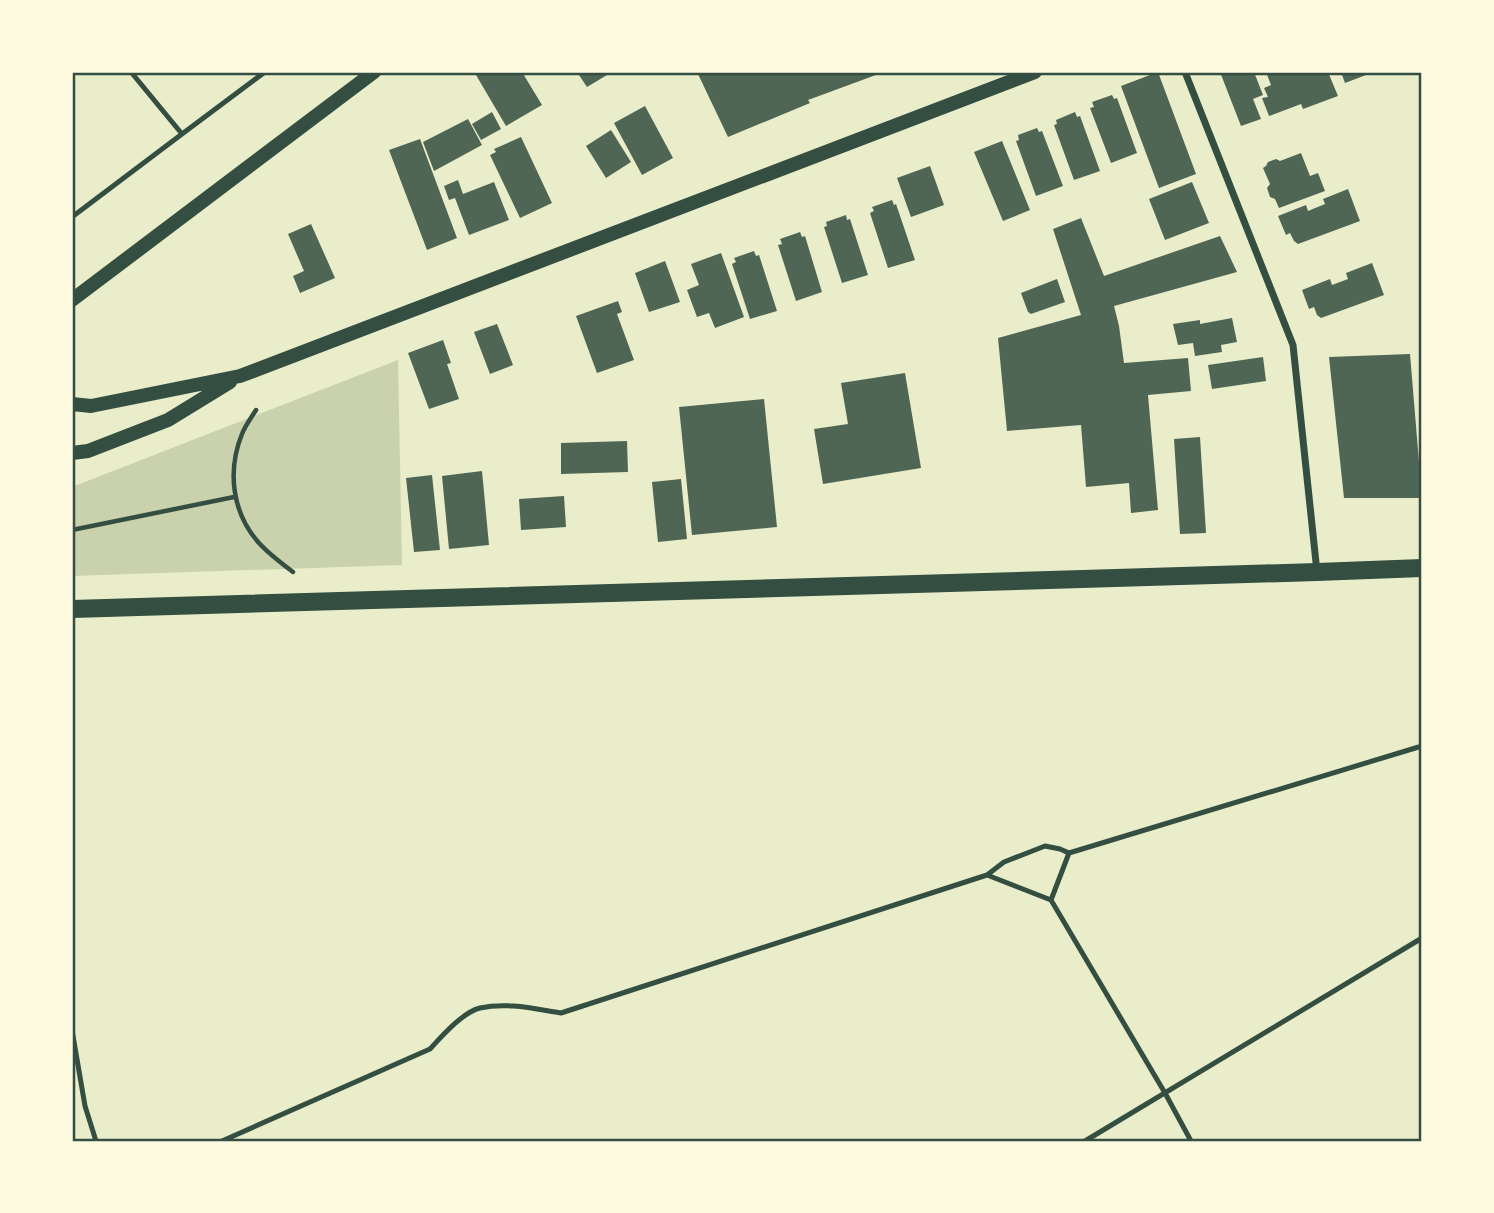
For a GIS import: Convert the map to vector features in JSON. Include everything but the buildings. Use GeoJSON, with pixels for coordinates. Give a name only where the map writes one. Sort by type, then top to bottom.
{"type":"FeatureCollection","features":[{"type":"Feature","properties":{"kind":"main road"},"geometry":{"type":"LineString","coordinates":[[72,300],[374,72]]}},
{"type":"Feature","properties":{"kind":"main road"},"geometry":{"type":"LineString","coordinates":[[72,404],[91,407],[240,376],[1035,72]]}},
{"type":"Feature","properties":{"kind":"main road"},"geometry":{"type":"LineString","coordinates":[[72,453],[88,451],[168,420],[240,376]]}},
{"type":"Feature","properties":{"kind":"main road"},"geometry":{"type":"LineString","coordinates":[[72,609],[1422,568]]}},
{"type":"Feature","properties":{"kind":"street"},"geometry":{"type":"LineString","coordinates":[[1185,72],[1293,345],[1317,572]]}},
{"type":"Feature","properties":{"kind":"lane"},"geometry":{"type":"LineString","coordinates":[[131,72],[182,134]]}},
{"type":"Feature","properties":{"kind":"lane"},"geometry":{"type":"LineString","coordinates":[[72,217],[265,72]]}},
{"type":"Feature","properties":{"kind":"lane"},"geometry":{"type":"LineString","coordinates":[[222,1141],[430,1049],[451,1026],[478,1008],[515,1006],[561,1013],[987,875],[1004,862],[1045,846],[1069,853],[1422,746]]}},
{"type":"Feature","properties":{"kind":"lane"},"geometry":{"type":"LineString","coordinates":[[1051,900],[1069,853]]}},
{"type":"Feature","properties":{"kind":"lane"},"geometry":{"type":"LineString","coordinates":[[987,875],[1051,900],[1191,1141]]}},
{"type":"Feature","properties":{"kind":"lane"},"geometry":{"type":"LineString","coordinates":[[1085,1141],[1422,938]]}},
{"type":"Feature","properties":{"kind":"lane"},"geometry":{"type":"LineString","coordinates":[[72,1030],[85,1106],[96,1141]]}},
{"type":"Feature","properties":{"kind":"path"},"geometry":{"type":"LineString","coordinates":[[256,410],[242,433],[237,452],[234,497],[258,542],[293,572]]}},
{"type":"Feature","properties":{"kind":"path"},"geometry":{"type":"LineString","coordinates":[[72,530],[234,497]]}},
{"type":"Feature","properties":{"kind":"green space"},"geometry":{"type":"Polygon","coordinates":[[[398,360],[402,565],[72,576],[72,487],[398,360]]]}}]}
